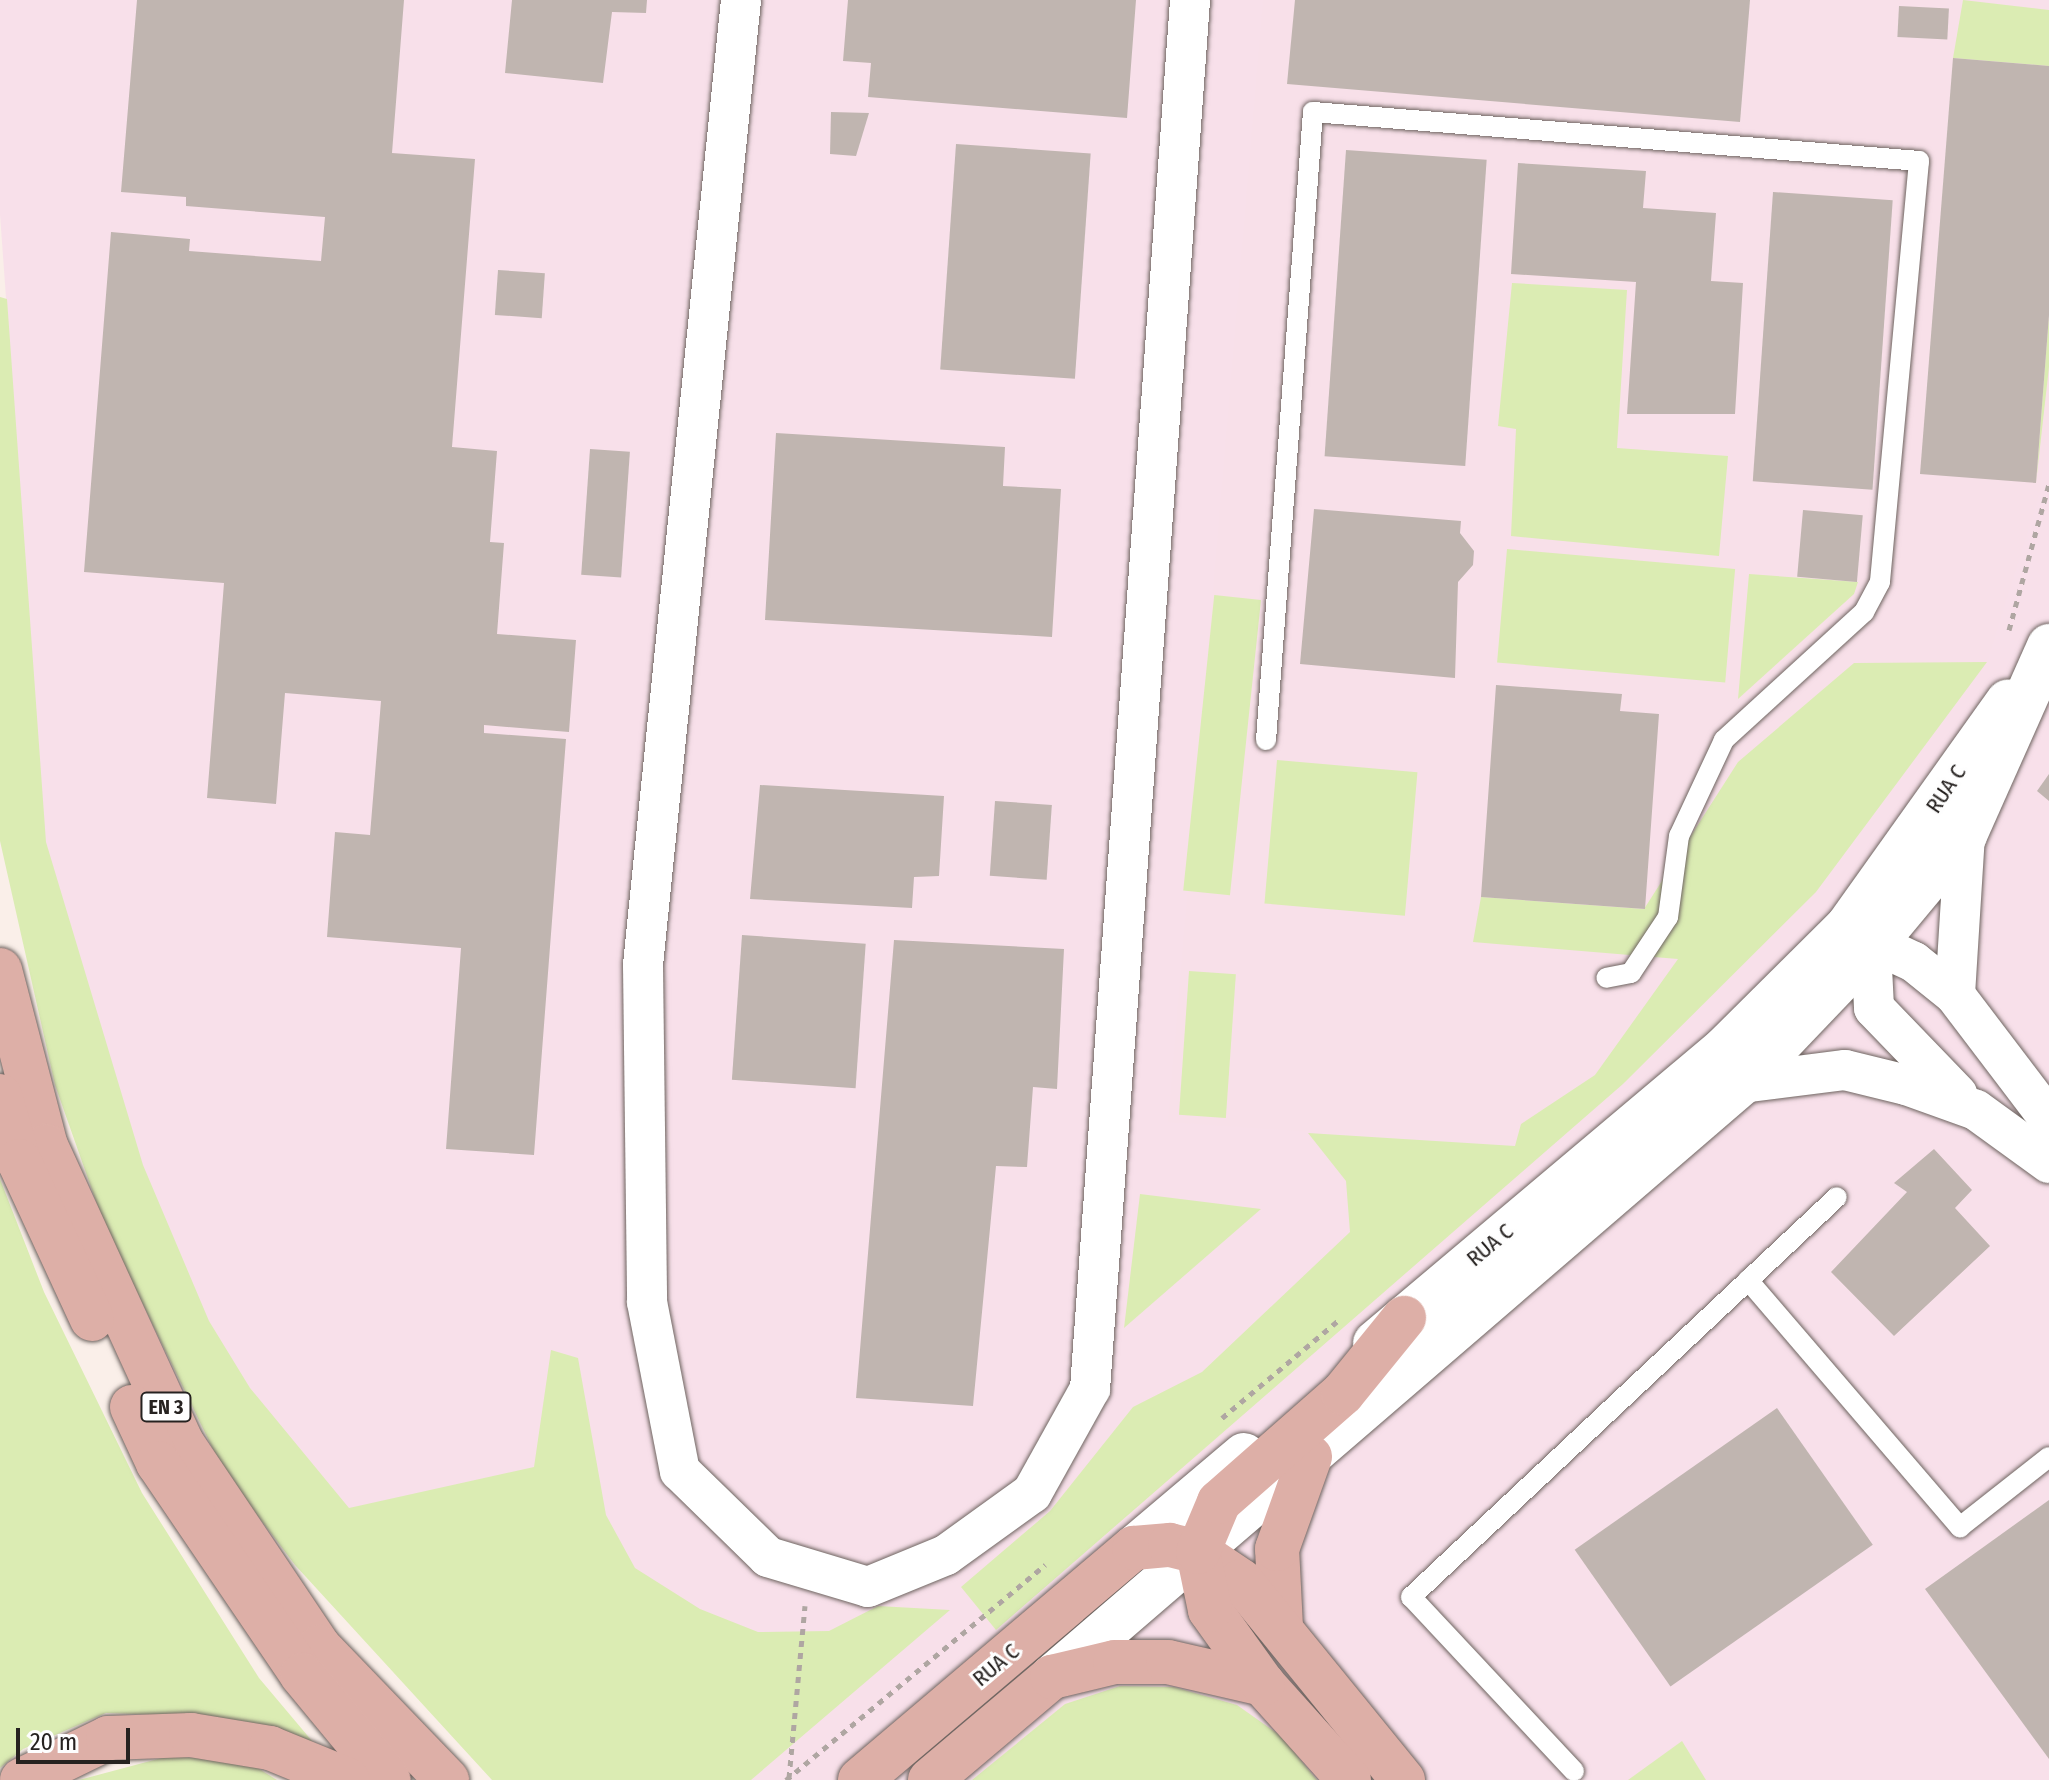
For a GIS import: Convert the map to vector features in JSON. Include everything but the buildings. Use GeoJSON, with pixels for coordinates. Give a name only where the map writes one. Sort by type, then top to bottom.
{"type":"FeatureCollection","features":[{"type":"Feature","properties":{"kind":"main road","name":"EN 3"},"geometry":{"type":"LineString","coordinates":[[0,970],[46,1146],[182,1443],[319,1647],[447,1780]]}},
{"type":"Feature","properties":{"kind":"main road","name":"EN 3"},"geometry":{"type":"LineString","coordinates":[[0,1096],[19,1161],[158,1463],[302,1675],[389,1780]]}},
{"type":"Feature","properties":{"kind":"main road"},"geometry":{"type":"LineString","coordinates":[[1349,1780],[1263,1684],[1210,1610],[1198,1552],[1219,1502],[1343,1393],[1404,1318]]}},
{"type":"Feature","properties":{"kind":"main road"},"geometry":{"type":"LineString","coordinates":[[1281,1627],[1277,1549],[1310,1457]]}},
{"type":"Feature","properties":{"kind":"main road"},"geometry":{"type":"LineString","coordinates":[[1134,1548],[1198,1552],[1241,1581],[1403,1780]]}},
{"type":"Feature","properties":{"kind":"main road","name":"RUA C"},"geometry":{"type":"LineString","coordinates":[[860,1780],[1134,1548]]}},
{"type":"Feature","properties":{"kind":"main road"},"geometry":{"type":"LineString","coordinates":[[1052,1677],[1115,1662],[1168,1662],[1263,1684]]}},
{"type":"Feature","properties":{"kind":"main road","name":"RUA C"},"geometry":{"type":"LineString","coordinates":[[930,1780],[1052,1677]]}},
{"type":"Feature","properties":{"kind":"main road"},"geometry":{"type":"LineString","coordinates":[[22,1780],[108,1738],[191,1735],[270,1748],[348,1780]]}},
{"type":"Feature","properties":{"kind":"street"},"geometry":{"type":"LineString","coordinates":[[741,0],[643,965],[647,1302],[680,1471],[768,1557],[868,1587],[946,1555],[1032,1493],[1090,1389],[1190,0]]}},
{"type":"Feature","properties":{"kind":"street","name":"RUA C"},"geometry":{"type":"LineString","coordinates":[[1134,1548],[1859,938],[1965,835],[2049,645]]}},
{"type":"Feature","properties":{"kind":"street","name":"RUA C"},"geometry":{"type":"LineString","coordinates":[[1052,1677],[1742,1083],[1859,938],[2049,645]]}},
{"type":"Feature","properties":{"kind":"street"},"geometry":{"type":"LineString","coordinates":[[1955,995],[1965,835]]}},
{"type":"Feature","properties":{"kind":"street"},"geometry":{"type":"LineString","coordinates":[[1859,938],[1914,962],[1955,995],[2049,1119]]}},
{"type":"Feature","properties":{"kind":"street"},"geometry":{"type":"LineString","coordinates":[[1859,938],[1874,1008],[1920,1063],[1976,1110],[2049,1163]]}},
{"type":"Feature","properties":{"kind":"street"},"geometry":{"type":"LineString","coordinates":[[1742,1083],[1845,1070],[1976,1110]]}},
{"type":"Feature","properties":{"kind":"lane"},"geometry":{"type":"LineString","coordinates":[[1266,740],[1313,112],[1919,161],[1880,582],[1864,612],[1724,740],[1679,836],[1668,917],[1631,973],[1606,978]]}},
{"type":"Feature","properties":{"kind":"lane"},"geometry":{"type":"LineString","coordinates":[[1574,1771],[1411,1597],[1837,1197]]}},
{"type":"Feature","properties":{"kind":"lane"},"geometry":{"type":"LineString","coordinates":[[1748,1280],[1960,1527],[2049,1457]]}},
{"type":"Feature","properties":{"kind":"path"},"geometry":{"type":"LineString","coordinates":[[2006,640],[2049,484]]}},
{"type":"Feature","properties":{"kind":"path"},"geometry":{"type":"LineString","coordinates":[[1207,1430],[1354,1308]]}},
{"type":"Feature","properties":{"kind":"path"},"geometry":{"type":"LineString","coordinates":[[788,1779],[1059,1553]]}},
{"type":"Feature","properties":{"kind":"path"},"geometry":{"type":"LineString","coordinates":[[788,1779],[808,1569]]}},
{"type":"Feature","properties":{"kind":"shaded area"},"geometry":{"type":"Polygon","coordinates":[[[0,0],[2049,0],[2049,1780],[528,1780],[196,1365],[54,965],[0,214],[0,0]]]}},
{"type":"Feature","properties":{"kind":"shaded area"},"geometry":{"type":"Polygon","coordinates":[[[1263,0],[1976,0],[2049,10],[2049,402],[2040,493],[1987,662],[1816,892],[1623,1084],[1515,1146],[1168,1122],[1263,0]]]}},
{"type":"Feature","properties":{"kind":"green space"},"geometry":{"type":"Polygon","coordinates":[[[1963,0],[2049,10],[2049,66],[1953,58],[1963,0]]]}},
{"type":"Feature","properties":{"kind":"green space"},"geometry":{"type":"Polygon","coordinates":[[[1512,283],[1627,290],[1617,448],[1728,456],[1719,556],[1511,536],[1516,429],[1498,426],[1512,283]]]}},
{"type":"Feature","properties":{"kind":"green space"},"geometry":{"type":"Polygon","coordinates":[[[0,297],[7,299],[46,842],[143,1165],[209,1321],[250,1388],[349,1508],[534,1467],[551,1350],[578,1358],[606,1515],[635,1568],[700,1609],[758,1632],[829,1631],[878,1606],[950,1610],[751,1780],[492,1780],[295,1565],[223,1470],[104,1224],[55,1085],[0,841],[0,297]]]}},
{"type":"Feature","properties":{"kind":"green space"},"geometry":{"type":"Polygon","coordinates":[[[2049,315],[2049,367],[2036,483],[2049,315]]]}},
{"type":"Feature","properties":{"kind":"green space"},"geometry":{"type":"Polygon","coordinates":[[[1507,549],[1735,569],[1725,683],[1497,663],[1507,549]]]}},
{"type":"Feature","properties":{"kind":"green space"},"geometry":{"type":"Polygon","coordinates":[[[1749,574],[1858,582],[1854,594],[1738,699],[1749,574]]]}},
{"type":"Feature","properties":{"kind":"green space"},"geometry":{"type":"Polygon","coordinates":[[[1214,595],[1261,600],[1230,895],[1183,890],[1214,595]]]}},
{"type":"Feature","properties":{"kind":"green space"},"geometry":{"type":"Polygon","coordinates":[[[1987,662],[1816,892],[1623,1084],[996,1630],[961,1587],[1050,1511],[1133,1407],[1202,1372],[1350,1232],[1346,1181],[1308,1133],[1515,1146],[1521,1124],[1595,1075],[1678,959],[1473,942],[1481,897],[1644,909],[1738,762],[1854,663],[1987,662]]]}},
{"type":"Feature","properties":{"kind":"green space"},"geometry":{"type":"Polygon","coordinates":[[[1277,760],[1417,772],[1405,916],[1264,903],[1277,760]]]}},
{"type":"Feature","properties":{"kind":"green space"},"geometry":{"type":"Polygon","coordinates":[[[1189,971],[1236,974],[1226,1118],[1179,1115],[1189,971]]]}},
{"type":"Feature","properties":{"kind":"green space"},"geometry":{"type":"Polygon","coordinates":[[[0,1179],[44,1292],[142,1493],[259,1678],[323,1754],[216,1717],[106,1713],[23,1749],[0,1768],[0,1179]]]}},
{"type":"Feature","properties":{"kind":"green space"},"geometry":{"type":"Polygon","coordinates":[[[1140,1194],[1261,1209],[1124,1328],[1140,1194]]]}},
{"type":"Feature","properties":{"kind":"green space"},"geometry":{"type":"Polygon","coordinates":[[[1120,1686],[1174,1687],[1237,1705],[1281,1736],[1317,1780],[972,1780],[1065,1704],[1120,1686]]]}},
{"type":"Feature","properties":{"kind":"green space"},"geometry":{"type":"Polygon","coordinates":[[[1682,1741],[1706,1780],[1628,1780],[1682,1741]]]}},
{"type":"Feature","properties":{"kind":"green space"},"geometry":{"type":"Polygon","coordinates":[[[169,1756],[248,1762],[277,1780],[79,1780],[169,1756]]]}}]}
